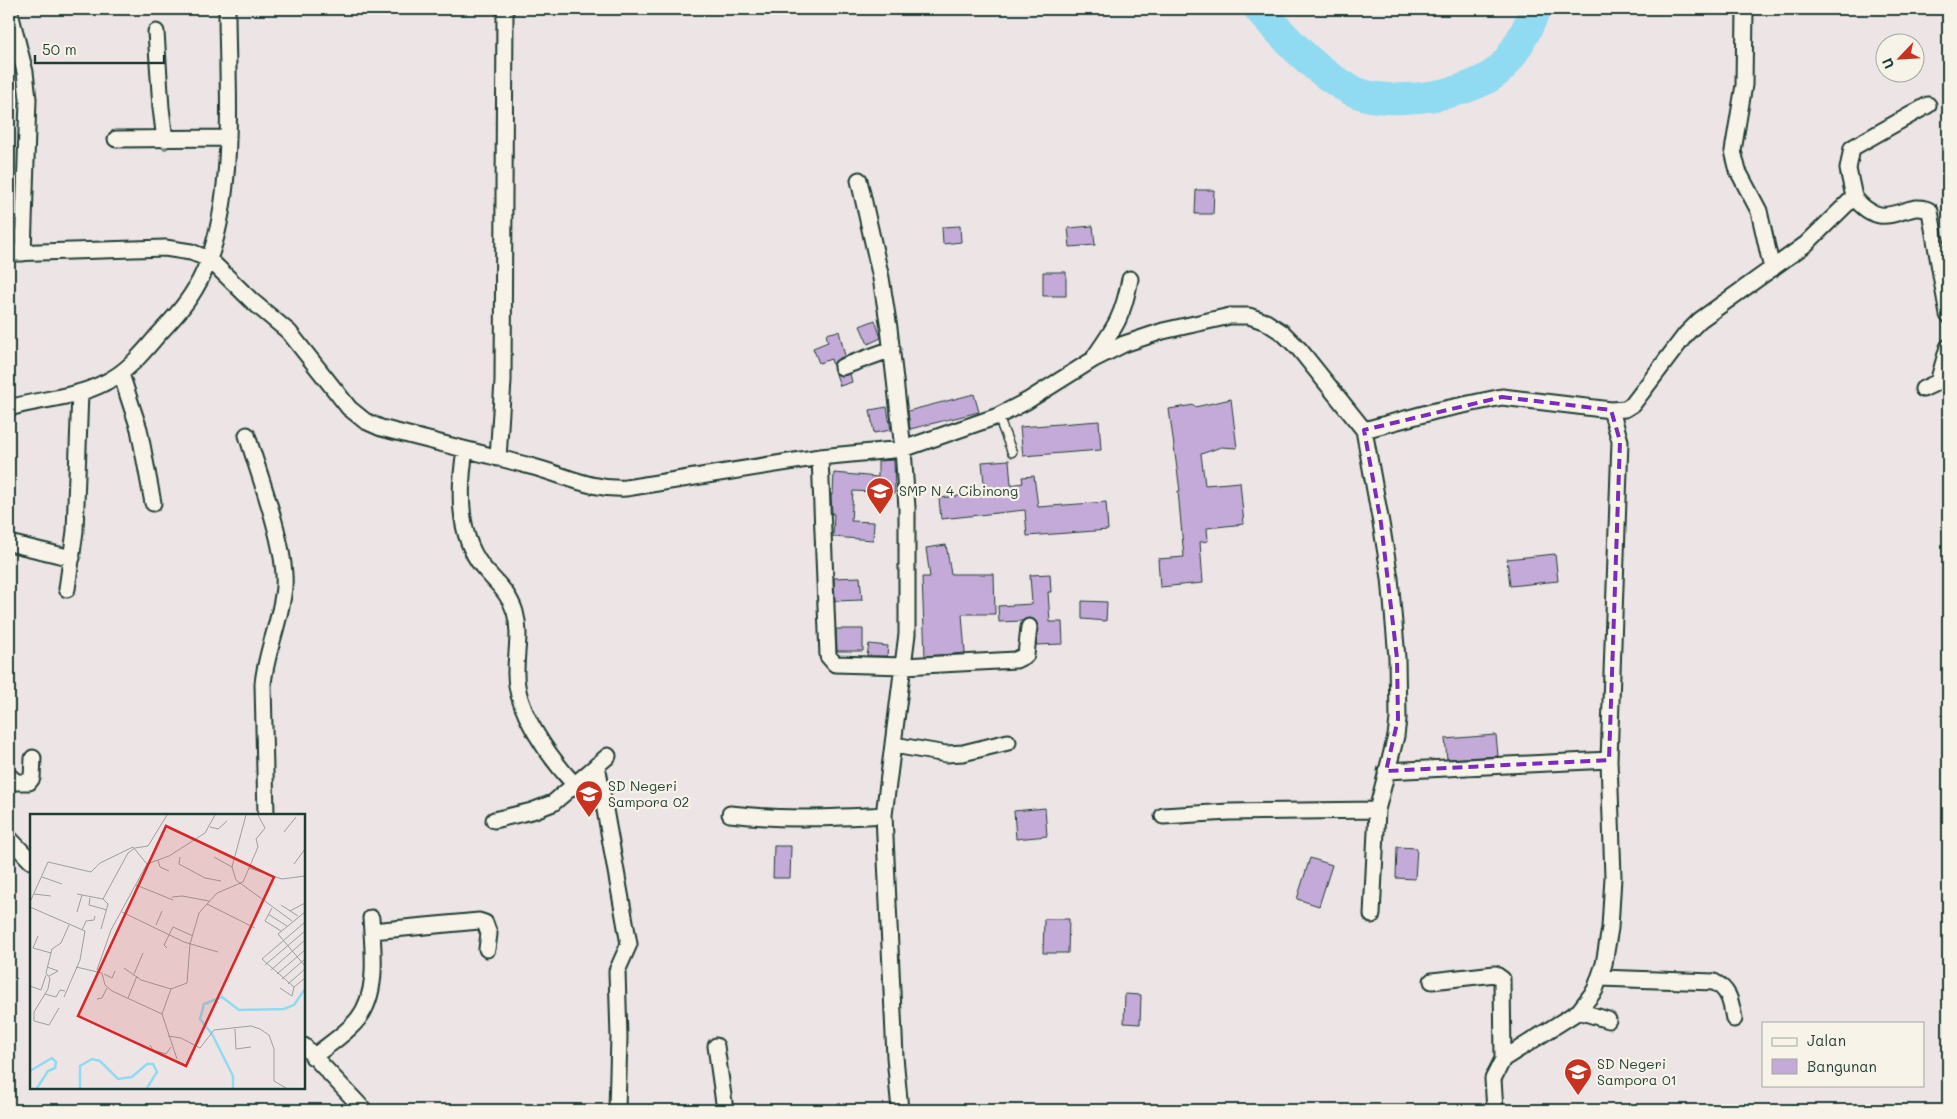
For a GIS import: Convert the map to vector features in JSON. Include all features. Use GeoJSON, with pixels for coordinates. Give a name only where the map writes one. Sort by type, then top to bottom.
{"type":"FeatureCollection","features":[{"type":"Feature","properties":{"kind":"street"},"geometry":{"type":"LineString","coordinates":[[9,9],[21,54],[28,99],[16,253],[165,248],[191,252],[210,259],[243,293],[288,332],[349,408],[365,421],[381,428],[532,466],[588,486],[606,489],[626,488],[820,457],[903,449],[998,416],[1094,359],[1124,344],[1163,331],[1230,316],[1248,316],[1266,322],[1283,333],[1300,350],[1364,430],[1390,578],[1397,658],[1398,719],[1396,736],[1377,810],[1372,915]]}},
{"type":"Feature","properties":{"kind":"street"},"geometry":{"type":"LineString","coordinates":[[9,408],[80,392],[103,384],[121,374],[180,311],[196,288],[210,259],[219,222],[228,138],[227,9]]}},
{"type":"Feature","properties":{"kind":"street"},"geometry":{"type":"LineString","coordinates":[[498,458],[503,381],[505,9]]}},
{"type":"Feature","properties":{"kind":"street"},"geometry":{"type":"LineString","coordinates":[[1746,9],[1744,85],[1733,151],[1738,171],[1759,211],[1772,269]]}},
{"type":"Feature","properties":{"kind":"street"},"geometry":{"type":"LineString","coordinates":[[156,32],[165,140]]}},
{"type":"Feature","properties":{"kind":"street"},"geometry":{"type":"LineString","coordinates":[[1928,104],[1852,148],[1848,168],[1854,197],[1870,213],[1882,216],[1922,208],[1930,211],[1948,315]]}},
{"type":"Feature","properties":{"kind":"street"},"geometry":{"type":"LineString","coordinates":[[116,139],[228,138]]}},
{"type":"Feature","properties":{"kind":"street"},"geometry":{"type":"LineString","coordinates":[[859,180],[881,278],[892,348],[903,449],[909,559],[904,666],[884,815],[895,1057],[900,1110]]}},
{"type":"Feature","properties":{"kind":"street"},"geometry":{"type":"LineString","coordinates":[[1364,430],[1435,411],[1502,397],[1611,410],[1625,409],[1633,404],[1686,334],[1700,320],[1820,232],[1854,197]]}},
{"type":"Feature","properties":{"kind":"street"},"geometry":{"type":"LineString","coordinates":[[1094,359],[1120,320],[1125,307],[1130,279]]}},
{"type":"Feature","properties":{"kind":"street"},"geometry":{"type":"LineString","coordinates":[[1923,389],[1938,382],[1948,347]]}},
{"type":"Feature","properties":{"kind":"street"},"geometry":{"type":"LineString","coordinates":[[842,367],[892,348]]}},
{"type":"Feature","properties":{"kind":"street"},"geometry":{"type":"LineString","coordinates":[[121,374],[139,429],[153,503]]}},
{"type":"Feature","properties":{"kind":"street"},"geometry":{"type":"LineString","coordinates":[[67,589],[72,558],[80,392]]}},
{"type":"Feature","properties":{"kind":"street"},"geometry":{"type":"LineString","coordinates":[[1503,1059],[1579,1011],[1587,1003],[1600,978],[1610,928],[1613,877],[1609,760],[1620,441],[1611,410]]}},
{"type":"Feature","properties":{"kind":"street"},"geometry":{"type":"LineString","coordinates":[[247,435],[280,545],[284,585],[280,619],[264,673],[263,684],[266,814]]}},
{"type":"Feature","properties":{"kind":"street"},"geometry":{"type":"LineString","coordinates":[[465,450],[461,477],[466,534],[472,551],[482,566],[504,590],[514,609],[519,626],[520,645],[516,672],[517,688],[523,706],[539,738],[559,768],[574,784]]}},
{"type":"Feature","properties":{"kind":"street"},"geometry":{"type":"LineString","coordinates":[[820,457],[822,564],[828,656],[835,664],[904,666],[1022,658],[1028,650],[1028,628]]}},
{"type":"Feature","properties":{"kind":"street"},"geometry":{"type":"LineString","coordinates":[[9,543],[72,558]]}},
{"type":"Feature","properties":{"kind":"street"},"geometry":{"type":"LineString","coordinates":[[894,745],[946,754],[963,753],[1008,742]]}},
{"type":"Feature","properties":{"kind":"street"},"geometry":{"type":"LineString","coordinates":[[9,776],[16,782],[28,782],[32,778],[33,758]]}},
{"type":"Feature","properties":{"kind":"street"},"geometry":{"type":"LineString","coordinates":[[494,820],[543,807],[557,799],[602,760],[629,944],[617,971],[619,1037],[617,1110]]}},
{"type":"Feature","properties":{"kind":"street"},"geometry":{"type":"LineString","coordinates":[[1386,771],[1609,760]]}},
{"type":"Feature","properties":{"kind":"street"},"geometry":{"type":"LineString","coordinates":[[1163,816],[1229,812],[1377,810]]}},
{"type":"Feature","properties":{"kind":"street"},"geometry":{"type":"LineString","coordinates":[[730,814],[796,819],[884,815]]}},
{"type":"Feature","properties":{"kind":"street"},"geometry":{"type":"LineString","coordinates":[[9,838],[30,860]]}},
{"type":"Feature","properties":{"kind":"street"},"geometry":{"type":"LineString","coordinates":[[364,1110],[308,1051],[358,1020],[367,1005],[372,988],[371,924],[478,921],[485,923],[488,928],[488,949]]}},
{"type":"Feature","properties":{"kind":"street"},"geometry":{"type":"LineString","coordinates":[[1432,981],[1495,974],[1502,979],[1503,1059],[1493,1079],[1495,1110]]}},
{"type":"Feature","properties":{"kind":"street"},"geometry":{"type":"LineString","coordinates":[[1600,978],[1714,982],[1723,986],[1728,993],[1734,1019]]}},
{"type":"Feature","properties":{"kind":"street"},"geometry":{"type":"LineString","coordinates":[[1579,1011],[1608,1020]]}},
{"type":"Feature","properties":{"kind":"street"},"geometry":{"type":"LineString","coordinates":[[716,1046],[725,1110]]}},
{"type":"Feature","properties":{"kind":"lane"},"geometry":{"type":"LineString","coordinates":[[998,416],[1012,452]]}},
{"type":"Feature","properties":{"kind":"highlighted area"},"geometry":{"type":"Polygon","coordinates":[[[1502,397],[1611,410],[1620,441],[1609,760],[1386,771],[1398,719],[1397,658],[1381,523],[1364,430],[1502,397]]]}},
{"type":"Feature","properties":{"kind":"building"},"geometry":{"type":"Polygon","coordinates":[[[1196,190],[1214,190],[1213,214],[1195,214],[1196,190]]]}},
{"type":"Feature","properties":{"kind":"building"},"geometry":{"type":"Polygon","coordinates":[[[960,226],[961,242],[943,244],[942,227],[960,226]]]}},
{"type":"Feature","properties":{"kind":"building"},"geometry":{"type":"Polygon","coordinates":[[[1093,226],[1095,245],[1070,247],[1068,228],[1093,226]]]}},
{"type":"Feature","properties":{"kind":"building"},"geometry":{"type":"Polygon","coordinates":[[[1043,272],[1066,272],[1066,296],[1043,296],[1043,272]]]}},
{"type":"Feature","properties":{"kind":"building"},"geometry":{"type":"Polygon","coordinates":[[[875,320],[881,338],[868,344],[860,326],[875,320]]]}},
{"type":"Feature","properties":{"kind":"building"},"geometry":{"type":"Polygon","coordinates":[[[839,331],[845,356],[835,361],[833,366],[831,359],[819,363],[813,348],[828,342],[826,334],[839,331]]]}},
{"type":"Feature","properties":{"kind":"building"},"geometry":{"type":"Polygon","coordinates":[[[836,374],[841,376],[850,374],[852,382],[840,386],[836,374]]]}},
{"type":"Feature","properties":{"kind":"building"},"geometry":{"type":"Polygon","coordinates":[[[974,394],[979,412],[910,429],[908,411],[974,394]]]}},
{"type":"Feature","properties":{"kind":"building"},"geometry":{"type":"Polygon","coordinates":[[[1231,399],[1237,448],[1221,447],[1201,454],[1205,485],[1240,482],[1244,524],[1207,528],[1208,541],[1200,542],[1203,583],[1160,587],[1158,559],[1184,557],[1178,491],[1180,491],[1169,409],[1194,405],[1195,407],[1231,399]]]}},
{"type":"Feature","properties":{"kind":"building"},"geometry":{"type":"Polygon","coordinates":[[[887,407],[891,430],[874,433],[870,410],[887,407]]]}},
{"type":"Feature","properties":{"kind":"building"},"geometry":{"type":"Polygon","coordinates":[[[1099,421],[1101,450],[1023,456],[1020,427],[1099,421]]]}},
{"type":"Feature","properties":{"kind":"building"},"geometry":{"type":"Polygon","coordinates":[[[894,460],[895,493],[853,491],[851,521],[874,522],[873,540],[833,537],[834,514],[832,514],[831,494],[833,494],[834,473],[878,477],[878,461],[894,460]]]}},
{"type":"Feature","properties":{"kind":"building"},"geometry":{"type":"Polygon","coordinates":[[[1009,460],[1011,485],[1023,483],[1022,477],[1034,476],[1038,507],[1106,502],[1108,530],[1027,536],[1025,510],[941,519],[939,498],[985,493],[982,462],[1009,460]]]}},
{"type":"Feature","properties":{"kind":"building"},"geometry":{"type":"Polygon","coordinates":[[[946,545],[951,574],[994,574],[995,614],[962,614],[965,653],[925,656],[922,577],[930,577],[926,548],[946,545]]]}},
{"type":"Feature","properties":{"kind":"building"},"geometry":{"type":"Polygon","coordinates":[[[1555,554],[1558,581],[1510,586],[1507,559],[1555,554]]]}},
{"type":"Feature","properties":{"kind":"building"},"geometry":{"type":"Polygon","coordinates":[[[1050,574],[1051,592],[1048,592],[1050,622],[1062,622],[1063,644],[1036,645],[1038,628],[1035,620],[1030,618],[1022,621],[999,622],[998,606],[1032,604],[1030,575],[1050,574]]]}},
{"type":"Feature","properties":{"kind":"building"},"geometry":{"type":"Polygon","coordinates":[[[860,577],[862,600],[835,601],[834,578],[860,577]]]}},
{"type":"Feature","properties":{"kind":"building"},"geometry":{"type":"Polygon","coordinates":[[[1082,601],[1107,602],[1106,621],[1082,619],[1082,601]]]}},
{"type":"Feature","properties":{"kind":"building"},"geometry":{"type":"Polygon","coordinates":[[[836,629],[863,629],[863,651],[837,651],[836,629]]]}},
{"type":"Feature","properties":{"kind":"building"},"geometry":{"type":"Polygon","coordinates":[[[869,644],[888,646],[887,656],[867,656],[869,644]]]}},
{"type":"Feature","properties":{"kind":"building"},"geometry":{"type":"Polygon","coordinates":[[[1496,735],[1498,756],[1447,759],[1445,739],[1496,735]]]}},
{"type":"Feature","properties":{"kind":"building"},"geometry":{"type":"Polygon","coordinates":[[[1045,808],[1047,836],[1016,839],[1014,811],[1045,808]]]}},
{"type":"Feature","properties":{"kind":"building"},"geometry":{"type":"Polygon","coordinates":[[[774,846],[791,846],[790,878],[773,878],[774,846]]]}},
{"type":"Feature","properties":{"kind":"building"},"geometry":{"type":"Polygon","coordinates":[[[1397,847],[1417,848],[1415,879],[1396,878],[1397,847]]]}},
{"type":"Feature","properties":{"kind":"building"},"geometry":{"type":"Polygon","coordinates":[[[1310,858],[1332,865],[1319,906],[1297,899],[1310,858]]]}},
{"type":"Feature","properties":{"kind":"building"},"geometry":{"type":"Polygon","coordinates":[[[1044,919],[1069,919],[1068,953],[1043,953],[1044,919]]]}},
{"type":"Feature","properties":{"kind":"building"},"geometry":{"type":"Polygon","coordinates":[[[1125,994],[1141,995],[1140,1024],[1124,1023],[1125,994]]]}},
{"type":"Feature","properties":{"kind":"waterway"},"geometry":{"type":"LineString","coordinates":[[1259,9],[1302,54],[1339,84],[1369,96],[1388,98],[1432,96],[1474,85],[1492,76],[1504,65],[1513,52],[1526,31],[1536,9]]}},
{"type":"Feature","properties":{"kind":"place","name":"SMP N 4 Cibinong"},"geometry":{"type":"Point","coordinates":[880,515]}},
{"type":"Feature","properties":{"kind":"place","name":"SD Negeri Sampora 02"},"geometry":{"type":"Point","coordinates":[589,818]}},
{"type":"Feature","properties":{"kind":"place","name":"SD Negeri Sampora 01"},"geometry":{"type":"Point","coordinates":[1578,1096]}}]}
